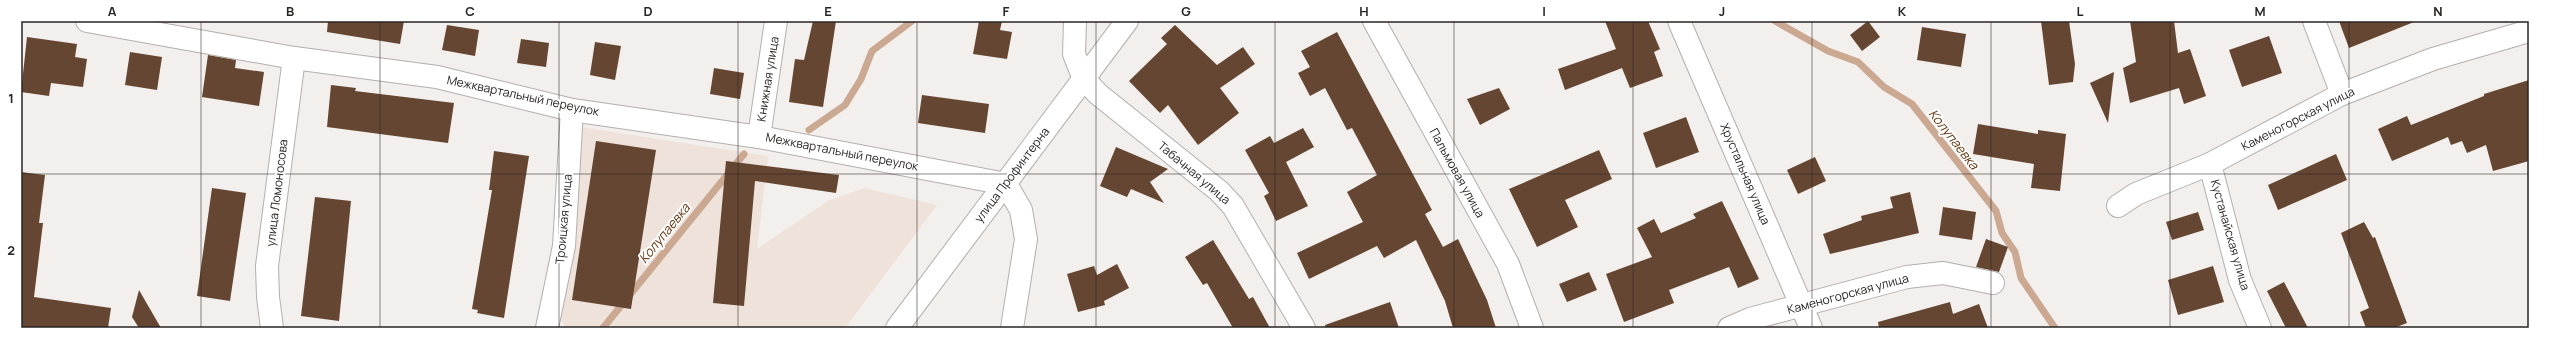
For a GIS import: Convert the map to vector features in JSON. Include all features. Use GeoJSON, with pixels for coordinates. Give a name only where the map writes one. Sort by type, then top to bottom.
{"type":"FeatureCollection","features":[{"type":"Feature","properties":{"kind":"street","name":"Межквартальный переулок"},"geometry":{"type":"LineString","coordinates":[[87,21],[294,58],[438,78],[572,110],[759,136],[1006,184]]}},
{"type":"Feature","properties":{"kind":"street","name":"Книжная улица"},"geometry":{"type":"LineString","coordinates":[[759,136],[776,21]]}},
{"type":"Feature","properties":{"kind":"street"},"geometry":{"type":"LineString","coordinates":[[1074,21],[1074,54],[1084,79]]}},
{"type":"Feature","properties":{"kind":"street","name":"улица Профинтерна"},"geometry":{"type":"LineString","coordinates":[[897,328],[1127,21]]}},
{"type":"Feature","properties":{"kind":"street","name":"Пальмовая улица"},"geometry":{"type":"LineString","coordinates":[[1374,21],[1508,264],[1532,328]]}},
{"type":"Feature","properties":{"kind":"street","name":"Хрустальная улица"},"geometry":{"type":"LineString","coordinates":[[1679,21],[1811,328]]}},
{"type":"Feature","properties":{"kind":"street"},"geometry":{"type":"LineString","coordinates":[[2314,21],[2342,94]]}},
{"type":"Feature","properties":{"kind":"street","name":"Каменогорская улица"},"geometry":{"type":"LineString","coordinates":[[2118,206],[2136,194],[2210,164],[2342,94],[2433,59],[2529,31]]}},
{"type":"Feature","properties":{"kind":"street","name":"улица Ломоносова"},"geometry":{"type":"LineString","coordinates":[[272,328],[268,297],[267,266],[294,58]]}},
{"type":"Feature","properties":{"kind":"street","name":"Табачная улица"},"geometry":{"type":"LineString","coordinates":[[1084,79],[1098,94],[1219,191],[1233,206],[1304,328]]}},
{"type":"Feature","properties":{"kind":"street","name":"Троицкая улица"},"geometry":{"type":"LineString","coordinates":[[547,328],[564,246],[572,110]]}},
{"type":"Feature","properties":{"kind":"street","name":"Кустанайская улица"},"geometry":{"type":"LineString","coordinates":[[2210,164],[2240,280],[2260,328]]}},
{"type":"Feature","properties":{"kind":"street"},"geometry":{"type":"LineString","coordinates":[[1006,184],[1021,210],[1026,239],[1012,328]]}},
{"type":"Feature","properties":{"kind":"street","name":"Каменогорская улица"},"geometry":{"type":"LineString","coordinates":[[1729,328],[1750,319],[1801,307],[1906,277],[1942,273],[1993,283]]}},
{"type":"Feature","properties":{"kind":"shaded area"},"geometry":{"type":"Polygon","coordinates":[[[581,127],[768,156],[757,249],[828,201],[864,188],[937,205],[845,328],[566,328],[559,316],[581,127]]]}},
{"type":"Feature","properties":{"kind":"building"},"geometry":{"type":"Polygon","coordinates":[[[328,21],[404,21],[400,44],[327,32],[328,21]]]}},
{"type":"Feature","properties":{"kind":"building"},"geometry":{"type":"Polygon","coordinates":[[[813,21],[836,21],[823,107],[789,102],[795,59],[804,60],[813,21]]]}},
{"type":"Feature","properties":{"kind":"building"},"geometry":{"type":"Polygon","coordinates":[[[979,21],[1002,21],[1000,30],[1012,32],[1007,59],[973,54],[979,21]]]}},
{"type":"Feature","properties":{"kind":"building"},"geometry":{"type":"Polygon","coordinates":[[[1605,21],[1648,21],[1660,49],[1654,52],[1663,76],[1630,88],[1622,68],[1565,90],[1558,69],[1616,49],[1605,21]]]}},
{"type":"Feature","properties":{"kind":"building"},"geometry":{"type":"Polygon","coordinates":[[[1868,21],[1880,37],[1862,51],[1850,35],[1868,21]]]}},
{"type":"Feature","properties":{"kind":"building"},"geometry":{"type":"Polygon","coordinates":[[[2041,21],[2069,21],[2075,64],[2073,82],[2049,85],[2041,21]]]}},
{"type":"Feature","properties":{"kind":"building"},"geometry":{"type":"Polygon","coordinates":[[[2130,21],[2174,21],[2178,53],[2190,49],[2206,96],[2184,104],[2179,88],[2130,103],[2123,68],[2136,62],[2130,21]]]}},
{"type":"Feature","properties":{"kind":"building"},"geometry":{"type":"Polygon","coordinates":[[[2339,21],[2414,21],[2414,22],[2349,48],[2339,21]]]}},
{"type":"Feature","properties":{"kind":"building"},"geometry":{"type":"Polygon","coordinates":[[[447,25],[479,30],[475,56],[442,50],[447,25]]]}},
{"type":"Feature","properties":{"kind":"building"},"geometry":{"type":"Polygon","coordinates":[[[1175,25],[1217,65],[1243,47],[1255,64],[1220,88],[1239,113],[1198,145],[1168,105],[1160,113],[1129,81],[1167,44],[1161,38],[1175,25]]]}},
{"type":"Feature","properties":{"kind":"building"},"geometry":{"type":"Polygon","coordinates":[[[1922,27],[1966,34],[1961,67],[1917,60],[1922,27]]]}},
{"type":"Feature","properties":{"kind":"building"},"geometry":{"type":"Polygon","coordinates":[[[1337,32],[1432,210],[1425,214],[1443,247],[1458,239],[1487,300],[1496,328],[1453,328],[1445,301],[1416,240],[1384,258],[1377,246],[1309,279],[1297,253],[1363,222],[1347,192],[1377,175],[1352,128],[1347,130],[1325,88],[1310,96],[1298,73],[1310,67],[1301,51],[1337,32]]]}},
{"type":"Feature","properties":{"kind":"building"},"geometry":{"type":"Polygon","coordinates":[[[2269,36],[2282,73],[2242,87],[2229,50],[2269,36]]]}},
{"type":"Feature","properties":{"kind":"building"},"geometry":{"type":"Polygon","coordinates":[[[27,37],[77,44],[75,57],[87,59],[83,87],[51,83],[49,96],[21,92],[27,37]]]}},
{"type":"Feature","properties":{"kind":"building"},"geometry":{"type":"Polygon","coordinates":[[[521,39],[549,43],[546,67],[517,63],[521,39]]]}},
{"type":"Feature","properties":{"kind":"building"},"geometry":{"type":"Polygon","coordinates":[[[595,42],[621,46],[615,80],[590,75],[595,42]]]}},
{"type":"Feature","properties":{"kind":"building"},"geometry":{"type":"Polygon","coordinates":[[[130,52],[162,57],[157,90],[125,85],[130,52]]]}},
{"type":"Feature","properties":{"kind":"building"},"geometry":{"type":"Polygon","coordinates":[[[208,55],[236,60],[235,68],[264,72],[259,106],[202,97],[208,55]]]}},
{"type":"Feature","properties":{"kind":"building"},"geometry":{"type":"Polygon","coordinates":[[[714,68],[744,73],[740,99],[710,94],[714,68]]]}},
{"type":"Feature","properties":{"kind":"building"},"geometry":{"type":"Polygon","coordinates":[[[2114,72],[2108,123],[2090,83],[2114,72]]]}},
{"type":"Feature","properties":{"kind":"building"},"geometry":{"type":"Polygon","coordinates":[[[2529,80],[2529,161],[2493,171],[2486,145],[2467,153],[2462,141],[2451,145],[2448,137],[2392,161],[2378,129],[2407,116],[2411,125],[2484,96],[2484,94],[2529,80]]]}},
{"type":"Feature","properties":{"kind":"building"},"geometry":{"type":"Polygon","coordinates":[[[331,85],[356,88],[355,91],[454,103],[448,143],[327,127],[331,85]]]}},
{"type":"Feature","properties":{"kind":"building"},"geometry":{"type":"Polygon","coordinates":[[[1499,88],[1510,109],[1480,125],[1467,99],[1499,88]]]}},
{"type":"Feature","properties":{"kind":"building"},"geometry":{"type":"Polygon","coordinates":[[[922,95],[989,104],[985,133],[918,123],[922,95]]]}},
{"type":"Feature","properties":{"kind":"building"},"geometry":{"type":"Polygon","coordinates":[[[1686,117],[1699,152],[1656,168],[1643,133],[1686,117]]]}},
{"type":"Feature","properties":{"kind":"building"},"geometry":{"type":"Polygon","coordinates":[[[1978,124],[2038,134],[2038,130],[2066,134],[2060,191],[2031,188],[2034,164],[1973,154],[1978,124]]]}},
{"type":"Feature","properties":{"kind":"building"},"geometry":{"type":"Polygon","coordinates":[[[1303,128],[1314,147],[1286,162],[1308,206],[1276,221],[1264,196],[1269,193],[1245,150],[1270,136],[1274,143],[1303,128]]]}},
{"type":"Feature","properties":{"kind":"building"},"geometry":{"type":"Polygon","coordinates":[[[596,141],[656,150],[631,309],[572,300],[596,141]]]}},
{"type":"Feature","properties":{"kind":"building"},"geometry":{"type":"Polygon","coordinates":[[[1116,147],[1168,169],[1150,182],[1164,203],[1131,189],[1127,197],[1100,186],[1116,147]]]}},
{"type":"Feature","properties":{"kind":"building"},"geometry":{"type":"Polygon","coordinates":[[[1599,150],[1612,179],[1565,200],[1578,227],[1537,247],[1509,189],[1599,150]]]}},
{"type":"Feature","properties":{"kind":"building"},"geometry":{"type":"Polygon","coordinates":[[[494,151],[529,156],[504,318],[477,313],[478,310],[472,309],[492,190],[489,190],[494,151]]]}},
{"type":"Feature","properties":{"kind":"building"},"geometry":{"type":"Polygon","coordinates":[[[2336,154],[2347,180],[2278,210],[2268,185],[2336,154]]]}},
{"type":"Feature","properties":{"kind":"building"},"geometry":{"type":"Polygon","coordinates":[[[1815,157],[1826,181],[1798,194],[1787,170],[1815,157]]]}},
{"type":"Feature","properties":{"kind":"building"},"geometry":{"type":"Polygon","coordinates":[[[726,161],[839,175],[836,193],[755,181],[744,306],[713,303],[726,161]]]}},
{"type":"Feature","properties":{"kind":"building"},"geometry":{"type":"Polygon","coordinates":[[[21,172],[45,175],[39,223],[43,223],[34,297],[111,308],[108,328],[21,328],[21,172]]]}},
{"type":"Feature","properties":{"kind":"building"},"geometry":{"type":"Polygon","coordinates":[[[212,188],[246,193],[230,301],[197,296],[212,188]]]}},
{"type":"Feature","properties":{"kind":"building"},"geometry":{"type":"Polygon","coordinates":[[[1910,192],[1919,233],[1830,254],[1823,234],[1862,220],[1861,216],[1893,208],[1890,197],[1910,192]]]}},
{"type":"Feature","properties":{"kind":"building"},"geometry":{"type":"Polygon","coordinates":[[[315,197],[351,201],[339,321],[301,316],[315,197]]]}},
{"type":"Feature","properties":{"kind":"building"},"geometry":{"type":"Polygon","coordinates":[[[1722,201],[1759,279],[1738,288],[1729,267],[1669,290],[1674,303],[1624,322],[1606,274],[1652,257],[1637,228],[1654,219],[1661,233],[1696,218],[1693,214],[1722,201]]]}},
{"type":"Feature","properties":{"kind":"building"},"geometry":{"type":"Polygon","coordinates":[[[1943,207],[1976,212],[1972,240],[1939,235],[1943,207]]]}},
{"type":"Feature","properties":{"kind":"building"},"geometry":{"type":"Polygon","coordinates":[[[2198,212],[2204,230],[2172,240],[2166,222],[2198,212]]]}},
{"type":"Feature","properties":{"kind":"building"},"geometry":{"type":"Polygon","coordinates":[[[2364,222],[2373,238],[2375,237],[2407,323],[2394,328],[2366,328],[2360,312],[2369,308],[2341,233],[2364,222]]]}},
{"type":"Feature","properties":{"kind":"building"},"geometry":{"type":"Polygon","coordinates":[[[1986,239],[2008,247],[1999,272],[1976,267],[1986,239]]]}},
{"type":"Feature","properties":{"kind":"building"},"geometry":{"type":"Polygon","coordinates":[[[1213,240],[1249,299],[1253,297],[1270,328],[1233,328],[1207,283],[1203,285],[1185,257],[1213,240]]]}},
{"type":"Feature","properties":{"kind":"building"},"geometry":{"type":"Polygon","coordinates":[[[1117,264],[1129,288],[1104,301],[1105,305],[1078,312],[1067,274],[1094,266],[1097,275],[1117,264]]]}},
{"type":"Feature","properties":{"kind":"building"},"geometry":{"type":"Polygon","coordinates":[[[2213,266],[2224,302],[2178,315],[2168,280],[2213,266]]]}},
{"type":"Feature","properties":{"kind":"building"},"geometry":{"type":"Polygon","coordinates":[[[1589,272],[1597,290],[1567,302],[1559,284],[1589,272]]]}},
{"type":"Feature","properties":{"kind":"building"},"geometry":{"type":"Polygon","coordinates":[[[2284,282],[2308,328],[2286,328],[2267,291],[2284,282]]]}},
{"type":"Feature","properties":{"kind":"building"},"geometry":{"type":"Polygon","coordinates":[[[139,290],[161,328],[139,328],[132,317],[139,290]]]}},
{"type":"Feature","properties":{"kind":"building"},"geometry":{"type":"Polygon","coordinates":[[[1390,302],[1399,328],[1326,328],[1325,325],[1390,302]]]}},
{"type":"Feature","properties":{"kind":"building"},"geometry":{"type":"Polygon","coordinates":[[[1950,302],[1953,314],[1979,304],[1988,328],[1879,328],[1878,322],[1950,302]]]}},
{"type":"Feature","properties":{"kind":"waterway","name":"Колупаевка"},"geometry":{"type":"LineString","coordinates":[[809,130],[845,105],[861,79],[872,51],[912,21]]}},
{"type":"Feature","properties":{"kind":"waterway","name":"Колупаевка"},"geometry":{"type":"LineString","coordinates":[[1775,21],[1828,51],[1858,62],[1884,87],[1912,104],[1996,211],[2002,233],[2015,252],[2021,278],[2055,328]]}},
{"type":"Feature","properties":{"kind":"waterway","name":"Колупаевка"},"geometry":{"type":"LineString","coordinates":[[603,328],[744,154]]}}]}
